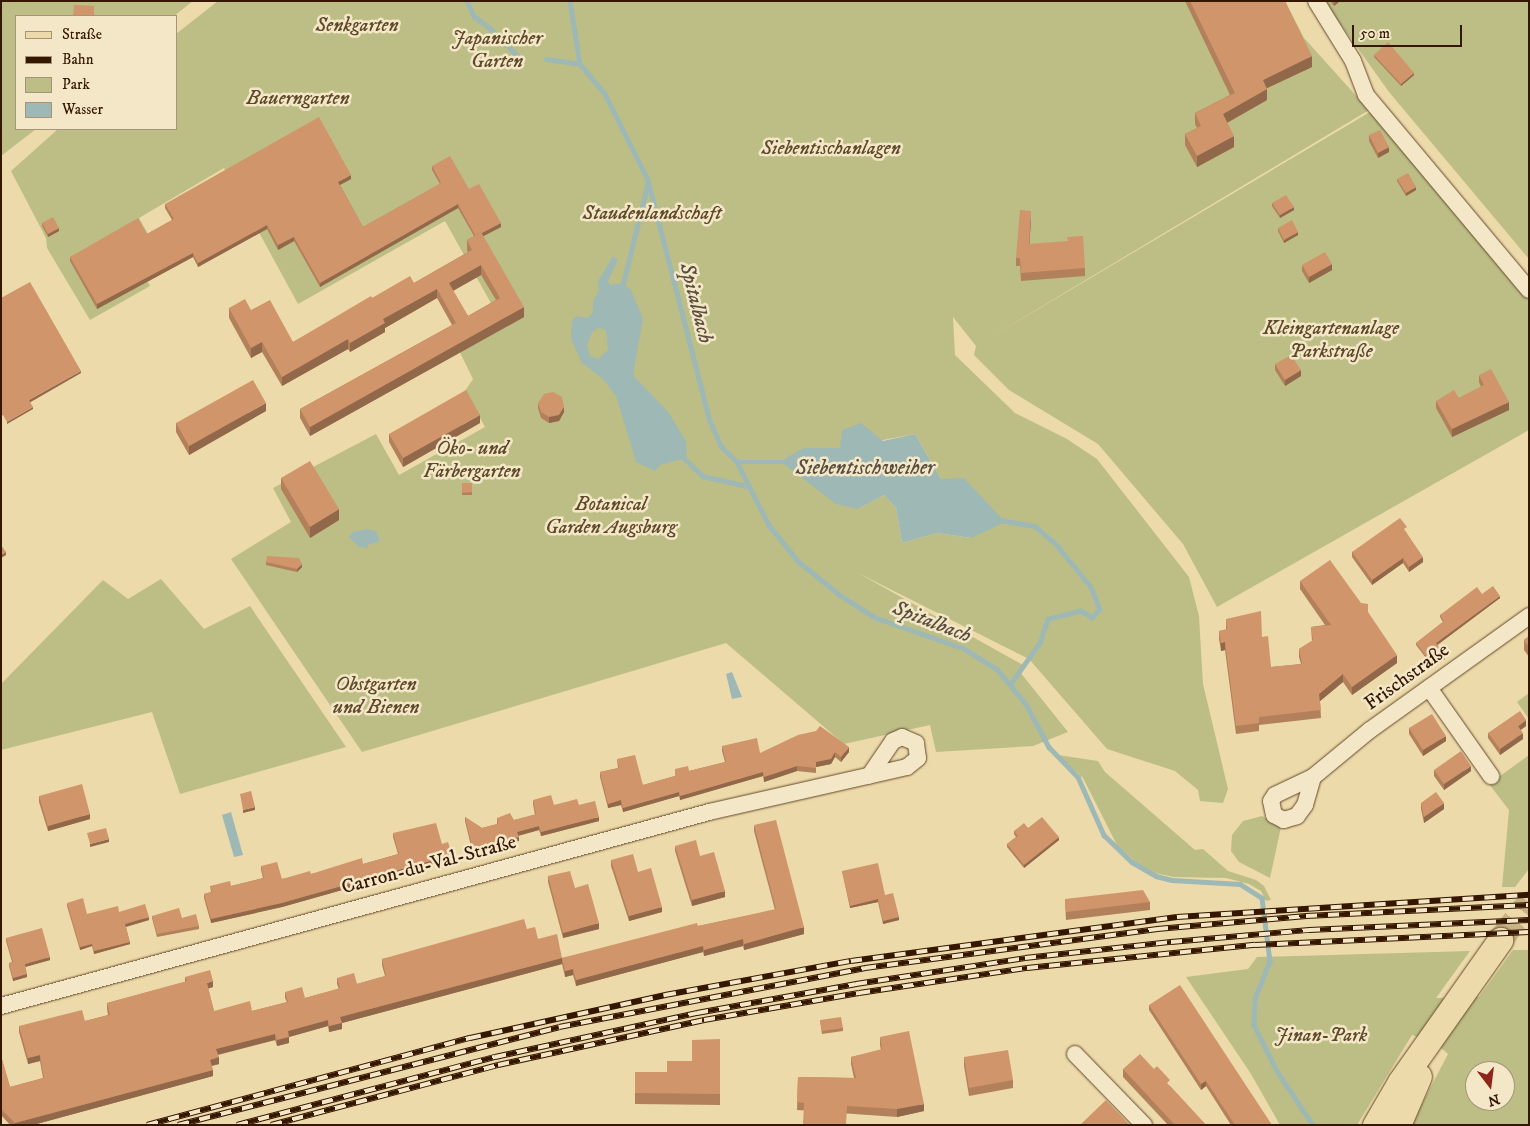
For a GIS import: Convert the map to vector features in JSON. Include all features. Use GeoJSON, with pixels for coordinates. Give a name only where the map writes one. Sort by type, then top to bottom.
{"type":"FeatureCollection","features":[{"type":"Feature","properties":{"kind":"main road"},"geometry":{"type":"LineString","coordinates":[[1375,1125],[1446,1014],[1500,940]]}},
{"type":"Feature","properties":{"kind":"main road"},"geometry":{"type":"LineString","coordinates":[[1398,1125],[1446,1014]]}},
{"type":"Feature","properties":{"kind":"street"},"geometry":{"type":"LineString","coordinates":[[1316,1],[1353,61],[1366,95],[1529,290]]}},
{"type":"Feature","properties":{"kind":"street","name":"Frischstraße"},"geometry":{"type":"LineString","coordinates":[[1313,777],[1370,730],[1529,616]]}},
{"type":"Feature","properties":{"kind":"street"},"geometry":{"type":"LineString","coordinates":[[1429,688],[1492,776]]}},
{"type":"Feature","properties":{"kind":"street","name":"Carron-du-Val-Straße"},"geometry":{"type":"LineString","coordinates":[[1,1006],[598,841],[869,776]]}},
{"type":"Feature","properties":{"kind":"street"},"geometry":{"type":"LineString","coordinates":[[1075,1054],[1144,1125]]}},
{"type":"Feature","properties":{"kind":"green space"},"geometry":{"type":"Polygon","coordinates":[[[1,1],[193,1],[175,15],[15,15],[15,130],[35,130],[1,156],[1,1]]]}},
{"type":"Feature","properties":{"kind":"green space"},"geometry":{"type":"Polygon","coordinates":[[[218,1],[1285,1],[1304,38],[1369,110],[991,337],[1370,112],[1529,295],[1529,430],[1217,607],[1183,544],[1098,444],[1009,390],[974,355],[976,346],[953,317],[955,355],[1015,413],[1067,439],[1097,459],[1189,577],[1199,616],[1203,684],[1228,789],[1223,803],[1200,801],[1198,790],[1175,771],[1107,749],[1029,659],[858,573],[1023,665],[1020,672],[1068,732],[1033,746],[936,752],[930,725],[844,744],[726,643],[362,752],[231,559],[291,522],[273,488],[376,434],[399,475],[485,427],[465,391],[473,379],[449,330],[492,305],[445,221],[298,304],[224,168],[139,218],[148,234],[128,245],[150,286],[90,320],[47,248],[46,238],[11,171],[57,130],[178,130],[178,32],[218,1]],[[915,434],[841,448],[804,448],[858,509],[884,495],[896,508],[902,543],[937,533],[971,538],[941,479],[915,434]]]}},
{"type":"Feature","properties":{"kind":"green space"},"geometry":{"type":"Polygon","coordinates":[[[1324,1],[1529,1],[1529,259],[1389,92],[1324,1]]]}},
{"type":"Feature","properties":{"kind":"green space"},"geometry":{"type":"Polygon","coordinates":[[[161,579],[204,629],[250,606],[346,747],[180,794],[152,712],[1,750],[1,684],[103,580],[128,599],[161,579]]]}},
{"type":"Feature","properties":{"kind":"green space"},"geometry":{"type":"Polygon","coordinates":[[[1529,693],[1529,719],[1517,702],[1529,693]]]}},
{"type":"Feature","properties":{"kind":"green space"},"geometry":{"type":"Polygon","coordinates":[[[1058,755],[1098,761],[1105,772],[1195,850],[1203,849],[1228,871],[1256,880],[1264,886],[1271,900],[1266,901],[1261,891],[1249,884],[1226,878],[1173,877],[1146,871],[1117,845],[1083,778],[1058,755]]]}},
{"type":"Feature","properties":{"kind":"green space"},"geometry":{"type":"Polygon","coordinates":[[[1529,755],[1529,869],[1515,887],[1502,887],[1509,810],[1489,784],[1529,755]]]}},
{"type":"Feature","properties":{"kind":"green space"},"geometry":{"type":"Polygon","coordinates":[[[1262,816],[1281,827],[1270,878],[1239,862],[1231,851],[1232,835],[1243,821],[1262,816]]]}},
{"type":"Feature","properties":{"kind":"green space","name":"Jinan-Park"},"geometry":{"type":"Polygon","coordinates":[[[1513,950],[1529,950],[1529,1125],[1411,1125],[1448,1054],[1435,1043],[1412,1035],[1357,1125],[1280,1125],[1251,1074],[1186,977],[1248,969],[1257,957],[1470,951],[1436,998],[1479,997],[1513,950]]]}},
{"type":"Feature","properties":{"kind":"water"},"geometry":{"type":"Polygon","coordinates":[[[613,256],[618,260],[608,281],[610,285],[623,283],[631,290],[643,319],[633,375],[669,413],[686,442],[687,458],[660,465],[655,471],[636,462],[616,396],[603,379],[582,363],[571,339],[572,321],[576,316],[587,318],[593,313],[593,302],[599,290],[598,281],[613,256]],[[598,328],[592,332],[587,345],[590,356],[598,359],[608,350],[606,330],[598,328]]]}},
{"type":"Feature","properties":{"kind":"water","name":"Siebentischweiher"},"geometry":{"type":"Polygon","coordinates":[[[861,423],[883,441],[915,434],[941,479],[964,478],[1005,522],[971,538],[937,533],[902,543],[896,508],[884,495],[858,509],[836,504],[780,461],[804,448],[840,448],[842,430],[861,423]]]}},
{"type":"Feature","properties":{"kind":"water"},"geometry":{"type":"Polygon","coordinates":[[[366,529],[376,531],[380,541],[368,545],[368,548],[359,547],[349,537],[353,532],[366,529]]]}},
{"type":"Feature","properties":{"kind":"water"},"geometry":{"type":"Polygon","coordinates":[[[732,672],[742,697],[732,699],[726,674],[732,672]]]}},
{"type":"Feature","properties":{"kind":"water"},"geometry":{"type":"Polygon","coordinates":[[[231,812],[243,855],[234,857],[222,815],[231,812]]]}},
{"type":"Feature","properties":{"kind":"building"},"geometry":{"type":"Polygon","coordinates":[[[1190,1],[1285,1],[1312,56],[1263,80],[1267,89],[1223,114],[1234,136],[1197,156],[1185,134],[1201,126],[1195,113],[1235,93],[1190,1]]]}},
{"type":"Feature","properties":{"kind":"building"},"geometry":{"type":"Polygon","coordinates":[[[74,5],[94,6],[94,15],[73,15],[74,5]]]}},
{"type":"Feature","properties":{"kind":"building"},"geometry":{"type":"Polygon","coordinates":[[[1388,42],[1414,73],[1401,84],[1374,55],[1388,42]]]}},
{"type":"Feature","properties":{"kind":"building"},"geometry":{"type":"Polygon","coordinates":[[[319,117],[351,175],[338,182],[363,227],[441,183],[432,166],[450,156],[469,189],[479,184],[501,223],[475,235],[458,204],[320,283],[294,237],[278,245],[267,225],[198,263],[193,253],[97,304],[70,257],[138,218],[147,234],[174,219],[165,204],[319,117]]]}},
{"type":"Feature","properties":{"kind":"building"},"geometry":{"type":"Polygon","coordinates":[[[1380,130],[1389,147],[1378,153],[1369,135],[1380,130]]]}},
{"type":"Feature","properties":{"kind":"building"},"geometry":{"type":"Polygon","coordinates":[[[1408,173],[1416,187],[1406,193],[1397,179],[1408,173]]]}},
{"type":"Feature","properties":{"kind":"building"},"geometry":{"type":"Polygon","coordinates":[[[1286,195],[1294,207],[1280,215],[1272,203],[1286,195]]]}},
{"type":"Feature","properties":{"kind":"building"},"geometry":{"type":"Polygon","coordinates":[[[1020,210],[1031,211],[1029,244],[1068,241],[1067,237],[1083,236],[1085,268],[1021,273],[1020,258],[1016,258],[1020,210]]]}},
{"type":"Feature","properties":{"kind":"building"},"geometry":{"type":"Polygon","coordinates":[[[53,217],[59,228],[48,234],[42,223],[53,217]]]}},
{"type":"Feature","properties":{"kind":"building"},"geometry":{"type":"Polygon","coordinates":[[[1292,220],[1298,232],[1284,240],[1278,228],[1292,220]]]}},
{"type":"Feature","properties":{"kind":"building"},"geometry":{"type":"Polygon","coordinates":[[[481,232],[524,307],[310,427],[300,409],[456,323],[437,289],[383,319],[385,323],[350,343],[348,339],[282,377],[262,342],[251,348],[229,308],[245,299],[251,310],[270,300],[293,342],[371,296],[372,298],[410,276],[414,283],[472,250],[467,240],[481,232]],[[481,265],[449,283],[468,316],[500,298],[481,265]]]}},
{"type":"Feature","properties":{"kind":"building"},"geometry":{"type":"Polygon","coordinates":[[[1325,252],[1332,264],[1309,277],[1302,265],[1325,252]]]}},
{"type":"Feature","properties":{"kind":"building"},"geometry":{"type":"Polygon","coordinates":[[[30,282],[81,371],[29,400],[33,407],[7,422],[3,415],[1,416],[1,298],[30,282]]]}},
{"type":"Feature","properties":{"kind":"building"},"geometry":{"type":"Polygon","coordinates":[[[1291,355],[1301,370],[1285,380],[1275,364],[1291,355]]]}},
{"type":"Feature","properties":{"kind":"building"},"geometry":{"type":"Polygon","coordinates":[[[1491,369],[1509,402],[1452,429],[1436,401],[1454,390],[1459,398],[1484,385],[1479,375],[1491,369]]]}},
{"type":"Feature","properties":{"kind":"building"},"geometry":{"type":"Polygon","coordinates":[[[253,380],[266,403],[189,446],[176,423],[253,380]]]}},
{"type":"Feature","properties":{"kind":"building"},"geometry":{"type":"Polygon","coordinates":[[[466,390],[480,415],[403,458],[389,434],[466,390]]]}},
{"type":"Feature","properties":{"kind":"building"},"geometry":{"type":"Polygon","coordinates":[[[553,392],[562,397],[564,407],[559,415],[549,417],[541,412],[538,403],[544,394],[553,392]]]}},
{"type":"Feature","properties":{"kind":"building"},"geometry":{"type":"Polygon","coordinates":[[[310,461],[339,509],[310,527],[281,478],[310,461]]]}},
{"type":"Feature","properties":{"kind":"building"},"geometry":{"type":"Polygon","coordinates":[[[462,483],[472,483],[472,492],[462,493],[462,483]]]}},
{"type":"Feature","properties":{"kind":"building"},"geometry":{"type":"Polygon","coordinates":[[[1400,518],[1407,527],[1404,529],[1423,557],[1409,567],[1403,558],[1372,580],[1352,552],[1400,518]]]}},
{"type":"Feature","properties":{"kind":"building"},"geometry":{"type":"Polygon","coordinates":[[[1,545],[6,552],[1,555],[1,545]]]}},
{"type":"Feature","properties":{"kind":"building"},"geometry":{"type":"Polygon","coordinates":[[[267,556],[299,558],[302,564],[297,569],[266,562],[267,556]]]}},
{"type":"Feature","properties":{"kind":"building"},"geometry":{"type":"Polygon","coordinates":[[[1330,560],[1361,603],[1368,604],[1368,612],[1397,655],[1352,687],[1343,674],[1319,694],[1321,710],[1259,717],[1259,723],[1236,726],[1225,642],[1221,643],[1219,631],[1227,629],[1226,619],[1261,611],[1262,637],[1268,636],[1271,667],[1302,664],[1299,649],[1313,640],[1311,627],[1331,625],[1300,581],[1330,560]]]}},
{"type":"Feature","properties":{"kind":"building"},"geometry":{"type":"Polygon","coordinates":[[[1493,586],[1500,596],[1436,643],[1445,656],[1433,665],[1416,643],[1444,621],[1440,615],[1477,587],[1482,594],[1493,586]]]}},
{"type":"Feature","properties":{"kind":"building"},"geometry":{"type":"Polygon","coordinates":[[[1529,636],[1529,647],[1524,640],[1529,636]]]}},
{"type":"Feature","properties":{"kind":"building"},"geometry":{"type":"Polygon","coordinates":[[[1520,711],[1526,720],[1518,726],[1523,733],[1500,749],[1488,733],[1520,711]]]}},
{"type":"Feature","properties":{"kind":"building"},"geometry":{"type":"Polygon","coordinates":[[[1432,714],[1446,736],[1423,750],[1409,728],[1432,714]]]}},
{"type":"Feature","properties":{"kind":"building"},"geometry":{"type":"Polygon","coordinates":[[[820,726],[849,747],[841,757],[835,752],[831,759],[816,762],[816,768],[797,766],[764,777],[763,772],[680,796],[679,792],[623,808],[621,800],[608,804],[600,772],[619,768],[617,759],[635,755],[643,785],[675,776],[675,769],[688,766],[689,771],[726,762],[722,746],[757,738],[760,753],[798,735],[816,731],[820,726]]]}},
{"type":"Feature","properties":{"kind":"building"},"geometry":{"type":"Polygon","coordinates":[[[1461,751],[1471,766],[1444,784],[1434,770],[1461,751]]]}},
{"type":"Feature","properties":{"kind":"building"},"geometry":{"type":"Polygon","coordinates":[[[82,784],[90,814],[48,826],[39,796],[82,784]]]}},
{"type":"Feature","properties":{"kind":"building"},"geometry":{"type":"Polygon","coordinates":[[[251,791],[255,807],[243,810],[240,794],[251,791]]]}},
{"type":"Feature","properties":{"kind":"building"},"geometry":{"type":"Polygon","coordinates":[[[1436,792],[1444,803],[1424,817],[1421,803],[1436,792]]]}},
{"type":"Feature","properties":{"kind":"building"},"geometry":{"type":"Polygon","coordinates":[[[551,795],[554,805],[577,799],[579,805],[595,801],[599,817],[541,832],[539,826],[517,832],[519,837],[473,850],[465,817],[482,828],[498,824],[497,818],[510,813],[514,820],[536,814],[533,800],[551,795]]]}},
{"type":"Feature","properties":{"kind":"building"},"geometry":{"type":"Polygon","coordinates":[[[1042,817],[1059,837],[1024,865],[1007,844],[1018,836],[1014,831],[1024,823],[1028,828],[1042,817]]]}},
{"type":"Feature","properties":{"kind":"building"},"geometry":{"type":"Polygon","coordinates":[[[776,820],[804,927],[744,944],[743,939],[704,950],[703,946],[576,980],[573,969],[565,971],[562,958],[697,923],[698,926],[776,909],[754,825],[776,820]]]}},
{"type":"Feature","properties":{"kind":"building"},"geometry":{"type":"Polygon","coordinates":[[[436,823],[442,844],[448,842],[452,855],[282,903],[211,919],[204,894],[212,892],[210,886],[230,881],[231,886],[264,878],[261,866],[277,862],[282,879],[310,871],[311,874],[362,858],[363,864],[399,854],[393,833],[436,823]]]}},
{"type":"Feature","properties":{"kind":"building"},"geometry":{"type":"Polygon","coordinates":[[[106,828],[109,839],[90,844],[87,833],[106,828]]]}},
{"type":"Feature","properties":{"kind":"building"},"geometry":{"type":"Polygon","coordinates":[[[696,840],[700,856],[714,852],[725,891],[692,900],[675,846],[696,840]]]}},
{"type":"Feature","properties":{"kind":"building"},"geometry":{"type":"Polygon","coordinates":[[[633,854],[638,872],[651,868],[662,907],[629,916],[611,860],[633,854]]]}},
{"type":"Feature","properties":{"kind":"building"},"geometry":{"type":"Polygon","coordinates":[[[878,863],[885,895],[893,893],[899,917],[883,921],[878,899],[850,906],[842,871],[878,863]]]}},
{"type":"Feature","properties":{"kind":"building"},"geometry":{"type":"Polygon","coordinates":[[[570,871],[575,888],[588,884],[599,923],[563,933],[548,876],[570,871]]]}},
{"type":"Feature","properties":{"kind":"building"},"geometry":{"type":"Polygon","coordinates":[[[1143,890],[1150,902],[1066,912],[1065,899],[1143,890]]]}},
{"type":"Feature","properties":{"kind":"building"},"geometry":{"type":"Polygon","coordinates":[[[83,898],[87,914],[118,906],[119,912],[145,904],[149,917],[125,924],[130,942],[94,951],[92,944],[80,947],[67,903],[83,898]]]}},
{"type":"Feature","properties":{"kind":"building"},"geometry":{"type":"Polygon","coordinates":[[[179,908],[182,918],[196,914],[199,926],[157,934],[152,916],[179,908]]]}},
{"type":"Feature","properties":{"kind":"building"},"geometry":{"type":"Polygon","coordinates":[[[524,919],[527,929],[535,927],[538,939],[557,934],[562,958],[340,1017],[342,1023],[329,1026],[328,1020],[288,1031],[289,1037],[277,1040],[275,1034],[216,1049],[219,1057],[210,1060],[213,1070],[15,1123],[1,1109],[1,1056],[10,1087],[44,1078],[40,1055],[28,1058],[19,1026],[82,1010],[85,1021],[110,1015],[107,1003],[187,981],[185,977],[210,970],[213,981],[207,983],[214,1011],[250,1001],[252,1011],[288,1002],[285,992],[302,987],[305,998],[340,988],[337,978],[354,973],[357,984],[386,976],[382,959],[524,919]]]}},
{"type":"Feature","properties":{"kind":"building"},"geometry":{"type":"Polygon","coordinates":[[[42,928],[50,957],[25,964],[27,974],[13,978],[9,963],[13,962],[6,938],[42,928]]]}},
{"type":"Feature","properties":{"kind":"building"},"geometry":{"type":"Polygon","coordinates":[[[1180,985],[1272,1125],[1235,1125],[1206,1081],[1201,1084],[1149,1005],[1180,985]]]}},
{"type":"Feature","properties":{"kind":"building"},"geometry":{"type":"Polygon","coordinates":[[[841,1017],[843,1028],[822,1031],[820,1020],[841,1017]]]}},
{"type":"Feature","properties":{"kind":"building"},"geometry":{"type":"Polygon","coordinates":[[[909,1031],[924,1104],[897,1109],[847,1106],[846,1125],[803,1125],[804,1103],[797,1102],[798,1077],[856,1078],[851,1057],[882,1049],[880,1037],[909,1031]]]}},
{"type":"Feature","properties":{"kind":"building"},"geometry":{"type":"Polygon","coordinates":[[[720,1039],[720,1094],[635,1093],[635,1072],[667,1072],[667,1061],[692,1061],[692,1040],[720,1039]]]}},
{"type":"Feature","properties":{"kind":"building"},"geometry":{"type":"Polygon","coordinates":[[[1008,1050],[1013,1080],[969,1088],[964,1057],[1008,1050]]]}},
{"type":"Feature","properties":{"kind":"building"},"geometry":{"type":"Polygon","coordinates":[[[1140,1054],[1154,1069],[1157,1066],[1170,1080],[1167,1083],[1206,1125],[1175,1125],[1123,1069],[1140,1054]]]}},
{"type":"Feature","properties":{"kind":"building"},"geometry":{"type":"Polygon","coordinates":[[[1106,1100],[1130,1125],[1080,1125],[1106,1100]]]}},
{"type":"Feature","properties":{"kind":"waterway","name":"Spitalbach"},"geometry":{"type":"LineString","coordinates":[[467,1],[474,16],[491,29],[519,57]]}},
{"type":"Feature","properties":{"kind":"waterway","name":"Spitalbach"},"geometry":{"type":"LineString","coordinates":[[570,1],[580,64],[605,94],[648,180],[710,421],[721,446],[737,462],[769,525],[798,561],[840,595],[874,617],[963,648],[997,669],[1026,704],[1049,747],[1078,777],[1104,835],[1132,862],[1156,876],[1172,880],[1240,884],[1262,898],[1270,961],[1255,999],[1254,1025],[1277,1071],[1313,1125]]}},
{"type":"Feature","properties":{"kind":"waterway","name":"Spitalbach"},"geometry":{"type":"LineString","coordinates":[[546,59],[580,64]]}},
{"type":"Feature","properties":{"kind":"waterway"},"geometry":{"type":"LineString","coordinates":[[622,288],[648,182]]}},
{"type":"Feature","properties":{"kind":"waterway"},"geometry":{"type":"LineString","coordinates":[[681,455],[703,476],[747,486]]}},
{"type":"Feature","properties":{"kind":"waterway"},"geometry":{"type":"LineString","coordinates":[[737,462],[786,462]]}},
{"type":"Feature","properties":{"kind":"waterway"},"geometry":{"type":"LineString","coordinates":[[1000,520],[1035,526],[1056,544],[1091,587],[1100,609],[1092,618],[1081,611],[1048,619],[1040,643],[1011,684]]}},
{"type":"Feature","properties":{"kind":"tunnel"},"geometry":{"type":"LineString","coordinates":[[1500,940],[1529,902]]}},
{"type":"Feature","properties":{"kind":"railway"},"geometry":{"type":"LineString","coordinates":[[147,1125],[470,1038],[665,995],[851,961],[1177,917],[1529,895]]}},
{"type":"Feature","properties":{"kind":"railway"},"geometry":{"type":"LineString","coordinates":[[178,1125],[559,1027],[865,968],[1157,929],[1306,916],[1529,905]]}},
{"type":"Feature","properties":{"kind":"railway"},"geometry":{"type":"LineString","coordinates":[[237,1125],[495,1057],[697,1013],[856,984],[1025,958],[1171,942],[1309,930],[1529,920]]}},
{"type":"Feature","properties":{"kind":"railway"},"geometry":{"type":"LineString","coordinates":[[271,1125],[498,1065],[704,1020],[859,993],[1027,968],[1255,945],[1529,932]]}},
{"type":"Feature","properties":{"kind":"park label","name":"Senkgarten"},"geometry":{"type":"Point","coordinates":[357,25]}},
{"type":"Feature","properties":{"kind":"park label","name":"Japanischer Garten"},"geometry":{"type":"Point","coordinates":[497,50]}},
{"type":"Feature","properties":{"kind":"park label","name":"Bauerngarten"},"geometry":{"type":"Point","coordinates":[298,98]}},
{"type":"Feature","properties":{"kind":"park label","name":"Siebentischanlagen"},"geometry":{"type":"Point","coordinates":[831,148]}},
{"type":"Feature","properties":{"kind":"park label","name":"Staudenlandschaft"},"geometry":{"type":"Point","coordinates":[652,213]}},
{"type":"Feature","properties":{"kind":"park label","name":"Kleingartenanlage Parkstraße"},"geometry":{"type":"Point","coordinates":[1331,340]}},
{"type":"Feature","properties":{"kind":"park label","name":"Öko- und Färbergarten"},"geometry":{"type":"Point","coordinates":[472,460]}},
{"type":"Feature","properties":{"kind":"park label","name":"Botanical Garden Augsburg"},"geometry":{"type":"Point","coordinates":[611,516]}},
{"type":"Feature","properties":{"kind":"park label","name":"Obstgarten und Bienen"},"geometry":{"type":"Point","coordinates":[376,696]}}]}
